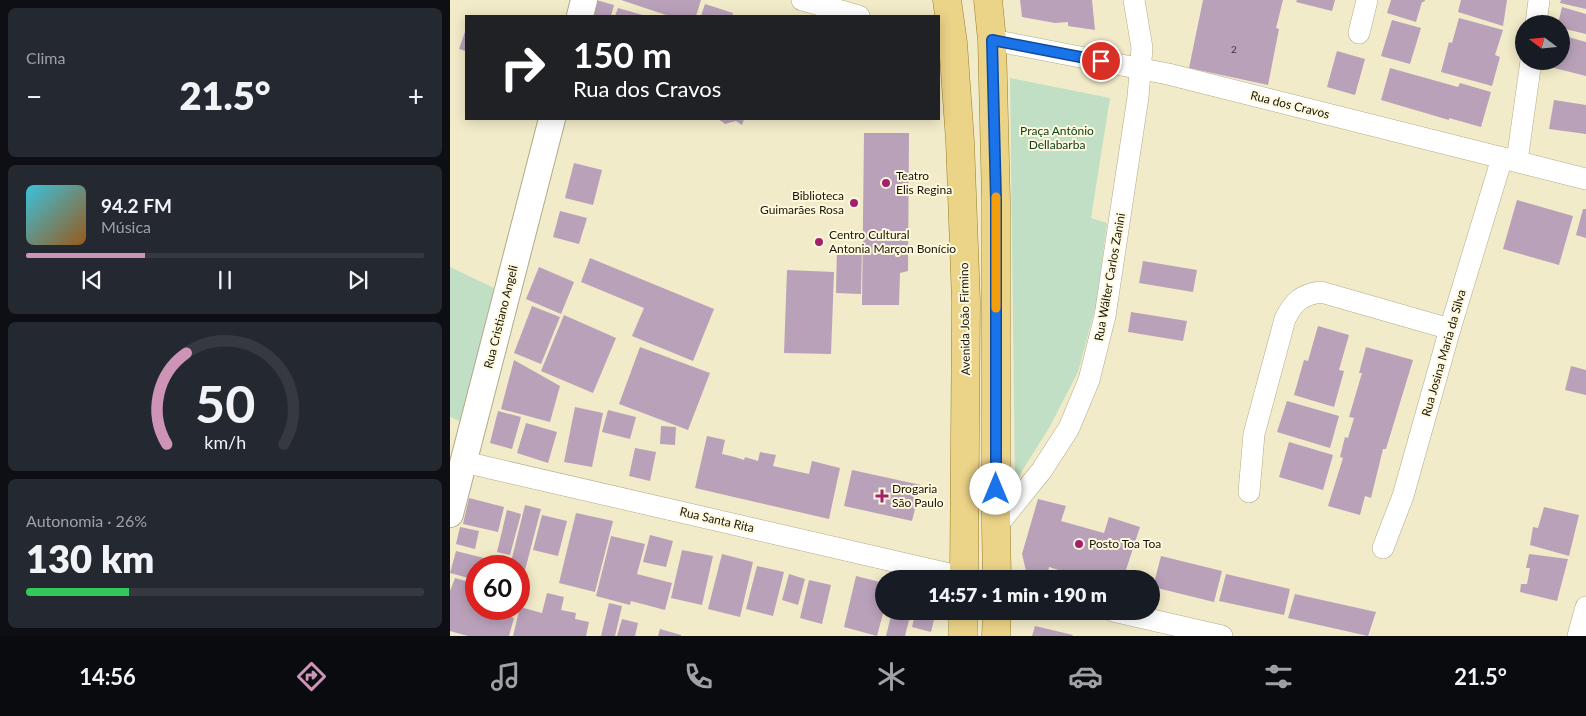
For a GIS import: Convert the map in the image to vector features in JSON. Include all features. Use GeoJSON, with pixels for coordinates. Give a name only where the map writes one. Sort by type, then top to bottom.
{"type":"FeatureCollection","features":[{"type":"Feature","properties":{"kind":"main road","name":"Avenida João Firmino"},"geometry":{"type":"LineString","coordinates":[[947,0],[946,41],[960,142],[966,301],[966,570]]}},
{"type":"Feature","properties":{"kind":"main road"},"geometry":{"type":"LineString","coordinates":[[988,0],[992,40],[996,201],[997,570]]}},
{"type":"Feature","properties":{"kind":"main road"},"geometry":{"type":"LineString","coordinates":[[963,620],[963,636]]}},
{"type":"Feature","properties":{"kind":"main road"},"geometry":{"type":"LineString","coordinates":[[996,636],[997,620]]}},
{"type":"Feature","properties":{"kind":"street"},"geometry":{"type":"LineString","coordinates":[[580,15],[584,0]]}},
{"type":"Feature","properties":{"kind":"street"},"geometry":{"type":"LineString","coordinates":[[802,0],[855,15]]}},
{"type":"Feature","properties":{"kind":"street","name":"Rua Wálter Carlos Zanini"},"geometry":{"type":"LineString","coordinates":[[996,528],[1048,462],[1069,428],[1090,380],[1105,316],[1138,96],[1142,48],[1134,0]]}},
{"type":"Feature","properties":{"kind":"street"},"geometry":{"type":"LineString","coordinates":[[1359,33],[1368,0]]}},
{"type":"Feature","properties":{"kind":"street"},"geometry":{"type":"LineString","coordinates":[[1537,15],[1539,0]]}},
{"type":"Feature","properties":{"kind":"street","name":"Rua dos Cravos"},"geometry":{"type":"LineString","coordinates":[[992,40],[1168,74],[1586,179]]}},
{"type":"Feature","properties":{"kind":"street","name":"Rua Josina Maria da Silva"},"geometry":{"type":"LineString","coordinates":[[1383,548],[1403,496],[1450,329],[1509,159],[1529,70]]}},
{"type":"Feature","properties":{"kind":"street","name":"Rua Cristiano Angeli"},"geometry":{"type":"LineString","coordinates":[[450,514],[552,120]]}},
{"type":"Feature","properties":{"kind":"street"},"geometry":{"type":"LineString","coordinates":[[1248,492],[1254,434],[1285,319],[1292,305],[1306,294],[1321,292],[1450,329]]}},
{"type":"Feature","properties":{"kind":"street","name":"Rua Santa Rita"},"geometry":{"type":"LineString","coordinates":[[464,462],[931,570]]}},
{"type":"Feature","properties":{"kind":"street"},"geometry":{"type":"LineString","coordinates":[[1578,636],[1586,607]]}},
{"type":"Feature","properties":{"kind":"street"},"geometry":{"type":"LineString","coordinates":[[1152,620],[1222,636]]}},
{"type":"Feature","properties":{"kind":"green space","name":"Praça Antônio Dellabarba"},"geometry":{"type":"Polygon","coordinates":[[[1010,78],[1110,98],[1091,218],[1107,223],[1096,305],[1078,372],[1049,428],[1015,482],[1010,78]]]}},
{"type":"Feature","properties":{"kind":"green space"},"geometry":{"type":"Polygon","coordinates":[[[450,267],[496,289],[466,424],[450,417],[450,267]]]}},
{"type":"Feature","properties":{"kind":"building"},"geometry":{"type":"Polygon","coordinates":[[[596,0],[614,5],[611,15],[592,15],[596,0]]]}},
{"type":"Feature","properties":{"kind":"building"},"geometry":{"type":"Polygon","coordinates":[[[621,0],[701,0],[696,15],[666,15],[621,0]]]}},
{"type":"Feature","properties":{"kind":"building"},"geometry":{"type":"Polygon","coordinates":[[[1020,0],[1092,0],[1095,30],[1068,26],[1068,22],[1055,23],[1022,17],[1020,0]]]}},
{"type":"Feature","properties":{"kind":"building"},"geometry":{"type":"Polygon","coordinates":[[[1203,0],[1283,0],[1276,28],[1279,29],[1268,85],[1189,68],[1203,0]]]}},
{"type":"Feature","properties":{"kind":"building"},"geometry":{"type":"Polygon","coordinates":[[[1297,0],[1335,0],[1332,11],[1296,2],[1297,0]]]}},
{"type":"Feature","properties":{"kind":"building"},"geometry":{"type":"Polygon","coordinates":[[[1391,0],[1425,0],[1422,2],[1416,22],[1387,13],[1391,0]]]}},
{"type":"Feature","properties":{"kind":"building"},"geometry":{"type":"Polygon","coordinates":[[[1461,0],[1507,0],[1503,26],[1458,12],[1461,0]]]}},
{"type":"Feature","properties":{"kind":"building"},"geometry":{"type":"Polygon","coordinates":[[[1561,0],[1586,0],[1586,9],[1560,3],[1561,0]]]}},
{"type":"Feature","properties":{"kind":"building"},"geometry":{"type":"Polygon","coordinates":[[[705,4],[733,13],[732,15],[701,15],[705,4]]]}},
{"type":"Feature","properties":{"kind":"building"},"geometry":{"type":"Polygon","coordinates":[[[1562,7],[1586,14],[1586,34],[1570,30],[1570,15],[1560,15],[1562,7]]]}},
{"type":"Feature","properties":{"kind":"building"},"geometry":{"type":"Polygon","coordinates":[[[618,8],[642,15],[615,15],[618,8]]]}},
{"type":"Feature","properties":{"kind":"building"},"geometry":{"type":"Polygon","coordinates":[[[1459,18],[1503,30],[1495,55],[1500,57],[1492,86],[1441,72],[1449,42],[1452,43],[1459,18]]]}},
{"type":"Feature","properties":{"kind":"building"},"geometry":{"type":"Polygon","coordinates":[[[1392,20],[1421,28],[1410,64],[1381,56],[1392,20]]]}},
{"type":"Feature","properties":{"kind":"building"},"geometry":{"type":"Polygon","coordinates":[[[465,32],[465,51],[459,49],[465,32]]]}},
{"type":"Feature","properties":{"kind":"building"},"geometry":{"type":"Polygon","coordinates":[[[1570,38],[1586,42],[1586,76],[1562,70],[1570,70],[1570,38]]]}},
{"type":"Feature","properties":{"kind":"building"},"geometry":{"type":"Polygon","coordinates":[[[1337,51],[1365,59],[1355,95],[1327,87],[1337,51]]]}},
{"type":"Feature","properties":{"kind":"building"},"geometry":{"type":"Polygon","coordinates":[[[1390,68],[1458,87],[1460,83],[1491,92],[1481,127],[1449,118],[1449,120],[1381,100],[1390,68]]]}},
{"type":"Feature","properties":{"kind":"building"},"geometry":{"type":"Polygon","coordinates":[[[1554,100],[1586,105],[1586,134],[1549,129],[1554,100]]]}},
{"type":"Feature","properties":{"kind":"building"},"geometry":{"type":"Polygon","coordinates":[[[719,120],[744,120],[742,125],[736,121],[725,124],[719,120]]]}},
{"type":"Feature","properties":{"kind":"building"},"geometry":{"type":"Polygon","coordinates":[[[864,133],[909,133],[908,271],[900,273],[899,305],[862,305],[864,133]]]}},
{"type":"Feature","properties":{"kind":"building"},"geometry":{"type":"Polygon","coordinates":[[[574,163],[602,170],[593,205],[565,198],[574,163]]]}},
{"type":"Feature","properties":{"kind":"building"},"geometry":{"type":"Polygon","coordinates":[[[1517,200],[1573,216],[1559,265],[1503,249],[1517,200]]]}},
{"type":"Feature","properties":{"kind":"building"},"geometry":{"type":"Polygon","coordinates":[[[1583,209],[1586,209],[1586,238],[1576,235],[1583,209]]]}},
{"type":"Feature","properties":{"kind":"building"},"geometry":{"type":"Polygon","coordinates":[[[560,211],[587,218],[579,244],[553,237],[560,211]]]}},
{"type":"Feature","properties":{"kind":"building"},"geometry":{"type":"Polygon","coordinates":[[[837,246],[862,247],[861,294],[836,293],[837,246]]]}},
{"type":"Feature","properties":{"kind":"building"},"geometry":{"type":"Polygon","coordinates":[[[590,258],[714,309],[693,361],[632,336],[644,308],[581,282],[590,258]]]}},
{"type":"Feature","properties":{"kind":"building"},"geometry":{"type":"Polygon","coordinates":[[[1143,261],[1197,270],[1193,292],[1139,283],[1143,261]]]}},
{"type":"Feature","properties":{"kind":"building"},"geometry":{"type":"Polygon","coordinates":[[[539,267],[574,282],[561,314],[526,299],[539,267]]]}},
{"type":"Feature","properties":{"kind":"building"},"geometry":{"type":"Polygon","coordinates":[[[787,270],[834,272],[831,354],[784,353],[787,270]]]}},
{"type":"Feature","properties":{"kind":"building"},"geometry":{"type":"Polygon","coordinates":[[[532,306],[560,317],[541,364],[514,353],[532,306]]]}},
{"type":"Feature","properties":{"kind":"building"},"geometry":{"type":"Polygon","coordinates":[[[1131,312],[1187,321],[1183,341],[1128,332],[1131,312]]]}},
{"type":"Feature","properties":{"kind":"building"},"geometry":{"type":"Polygon","coordinates":[[[564,315],[616,338],[593,393],[541,371],[564,315]]]}},
{"type":"Feature","properties":{"kind":"building"},"geometry":{"type":"Polygon","coordinates":[[[1318,326],[1349,335],[1339,370],[1344,371],[1334,407],[1294,395],[1304,360],[1308,361],[1318,326]]]}},
{"type":"Feature","properties":{"kind":"building"},"geometry":{"type":"Polygon","coordinates":[[[640,347],[710,373],[688,430],[619,404],[640,347]]]}},
{"type":"Feature","properties":{"kind":"building"},"geometry":{"type":"Polygon","coordinates":[[[1366,347],[1413,360],[1386,449],[1383,449],[1371,498],[1365,496],[1360,515],[1328,506],[1343,458],[1340,457],[1345,437],[1348,438],[1354,418],[1349,417],[1362,373],[1359,373],[1366,347]]]}},
{"type":"Feature","properties":{"kind":"building"},"geometry":{"type":"Polygon","coordinates":[[[514,360],[560,386],[550,422],[501,409],[514,360]]]}},
{"type":"Feature","properties":{"kind":"building"},"geometry":{"type":"Polygon","coordinates":[[[1571,366],[1586,370],[1586,395],[1565,390],[1571,366]]]}},
{"type":"Feature","properties":{"kind":"building"},"geometry":{"type":"Polygon","coordinates":[[[1287,401],[1339,416],[1330,448],[1277,432],[1287,401]]]}},
{"type":"Feature","properties":{"kind":"building"},"geometry":{"type":"Polygon","coordinates":[[[575,407],[603,413],[592,467],[564,462],[575,407]]]}},
{"type":"Feature","properties":{"kind":"building"},"geometry":{"type":"Polygon","coordinates":[[[608,410],[636,417],[630,439],[602,432],[608,410]]]}},
{"type":"Feature","properties":{"kind":"building"},"geometry":{"type":"Polygon","coordinates":[[[498,411],[521,417],[512,449],[490,443],[498,411]]]}},
{"type":"Feature","properties":{"kind":"building"},"geometry":{"type":"Polygon","coordinates":[[[526,423],[557,432],[548,463],[517,453],[526,423]]]}},
{"type":"Feature","properties":{"kind":"building"},"geometry":{"type":"Polygon","coordinates":[[[661,426],[676,427],[675,445],[660,444],[661,426]]]}},
{"type":"Feature","properties":{"kind":"building"},"geometry":{"type":"Polygon","coordinates":[[[707,436],[725,440],[722,454],[744,460],[745,457],[758,461],[760,452],[776,455],[773,466],[809,474],[812,461],[840,468],[829,519],[695,488],[707,436]]]}},
{"type":"Feature","properties":{"kind":"building"},"geometry":{"type":"Polygon","coordinates":[[[1289,442],[1333,455],[1323,490],[1279,477],[1289,442]]]}},
{"type":"Feature","properties":{"kind":"building"},"geometry":{"type":"Polygon","coordinates":[[[635,448],[656,452],[650,481],[629,476],[635,448]]]}},
{"type":"Feature","properties":{"kind":"building","name":"Drogaria São Paulo"},"geometry":{"type":"Polygon","coordinates":[[[852,470],[921,485],[912,521],[844,506],[852,470]]]}},
{"type":"Feature","properties":{"kind":"building"},"geometry":{"type":"Polygon","coordinates":[[[469,498],[504,507],[498,532],[463,524],[469,498]]]}},
{"type":"Feature","properties":{"kind":"building","name":"Posto Toa Toa"},"geometry":{"type":"Polygon","coordinates":[[[1038,499],[1066,506],[1061,521],[1104,533],[1109,517],[1140,527],[1126,570],[1058,570],[1049,567],[1048,570],[1026,570],[1022,554],[1038,499]]]}},
{"type":"Feature","properties":{"kind":"building"},"geometry":{"type":"Polygon","coordinates":[[[525,505],[541,509],[529,555],[513,555],[525,505]]]}},
{"type":"Feature","properties":{"kind":"building"},"geometry":{"type":"Polygon","coordinates":[[[1544,507],[1579,515],[1569,556],[1530,545],[1533,527],[1538,528],[1544,507]]]}},
{"type":"Feature","properties":{"kind":"building"},"geometry":{"type":"Polygon","coordinates":[[[507,510],[521,514],[510,555],[497,552],[507,510]]]}},
{"type":"Feature","properties":{"kind":"building"},"geometry":{"type":"Polygon","coordinates":[[[576,513],[613,521],[595,592],[559,583],[576,513]]]}},
{"type":"Feature","properties":{"kind":"building"},"geometry":{"type":"Polygon","coordinates":[[[542,515],[567,521],[558,556],[533,550],[542,515]]]}},
{"type":"Feature","properties":{"kind":"building"},"geometry":{"type":"Polygon","coordinates":[[[460,527],[479,531],[475,549],[456,544],[460,527]]]}},
{"type":"Feature","properties":{"kind":"building"},"geometry":{"type":"Polygon","coordinates":[[[650,535],[673,541],[666,567],[643,562],[650,535]]]}},
{"type":"Feature","properties":{"kind":"building"},"geometry":{"type":"Polygon","coordinates":[[[611,536],[645,544],[637,574],[672,583],[665,610],[631,601],[630,605],[596,596],[611,536]]]}},
{"type":"Feature","properties":{"kind":"building"},"geometry":{"type":"Polygon","coordinates":[[[682,550],[713,556],[702,605],[671,598],[682,550]]]}},
{"type":"Feature","properties":{"kind":"building"},"geometry":{"type":"Polygon","coordinates":[[[456,551],[472,555],[465,555],[465,577],[450,573],[456,551]]]}},
{"type":"Feature","properties":{"kind":"building"},"geometry":{"type":"Polygon","coordinates":[[[722,554],[753,562],[740,617],[708,609],[722,554]]]}},
{"type":"Feature","properties":{"kind":"building"},"geometry":{"type":"Polygon","coordinates":[[[1529,554],[1568,559],[1557,601],[1520,592],[1521,584],[1527,584],[1530,568],[1526,568],[1529,554]]]}},
{"type":"Feature","properties":{"kind":"building"},"geometry":{"type":"Polygon","coordinates":[[[1161,556],[1222,571],[1214,602],[1160,589],[1160,570],[1157,570],[1161,556]]]}},
{"type":"Feature","properties":{"kind":"building"},"geometry":{"type":"Polygon","coordinates":[[[757,566],[784,572],[773,616],[746,609],[757,566]]]}},
{"type":"Feature","properties":{"kind":"building"},"geometry":{"type":"Polygon","coordinates":[[[789,574],[805,579],[798,605],[782,600],[789,574]]]}},
{"type":"Feature","properties":{"kind":"building"},"geometry":{"type":"Polygon","coordinates":[[[1226,574],[1290,589],[1284,615],[1219,601],[1226,574]]]}},
{"type":"Feature","properties":{"kind":"building"},"geometry":{"type":"Polygon","coordinates":[[[856,576],[875,581],[875,620],[881,620],[877,636],[844,627],[856,576]]]}},
{"type":"Feature","properties":{"kind":"building"},"geometry":{"type":"Polygon","coordinates":[[[455,578],[465,581],[465,620],[513,620],[509,636],[468,636],[450,631],[450,591],[455,578]]]}},
{"type":"Feature","properties":{"kind":"building"},"geometry":{"type":"Polygon","coordinates":[[[809,580],[831,585],[822,624],[800,618],[809,580]]]}},
{"type":"Feature","properties":{"kind":"building"},"geometry":{"type":"Polygon","coordinates":[[[547,593],[564,597],[561,610],[576,613],[575,619],[589,622],[586,636],[513,636],[517,620],[530,620],[530,610],[542,613],[547,593]]]}},
{"type":"Feature","properties":{"kind":"building"},"geometry":{"type":"Polygon","coordinates":[[[1295,594],[1376,612],[1368,636],[1288,618],[1295,594]]]}},
{"type":"Feature","properties":{"kind":"building"},"geometry":{"type":"Polygon","coordinates":[[[609,603],[622,606],[615,636],[601,636],[609,603]]]}},
{"type":"Feature","properties":{"kind":"building"},"geometry":{"type":"Polygon","coordinates":[[[622,619],[638,623],[635,636],[617,636],[622,619]]]}},
{"type":"Feature","properties":{"kind":"building"},"geometry":{"type":"Polygon","coordinates":[[[890,620],[909,620],[905,636],[886,636],[890,620]]]}},
{"type":"Feature","properties":{"kind":"building"},"geometry":{"type":"Polygon","coordinates":[[[914,620],[934,620],[931,632],[912,627],[914,620]]]}},
{"type":"Feature","properties":{"kind":"building"},"geometry":{"type":"Polygon","coordinates":[[[1035,626],[1073,635],[1032,636],[1035,626]]]}},
{"type":"Feature","properties":{"kind":"building"},"geometry":{"type":"Polygon","coordinates":[[[660,629],[681,635],[681,636],[658,636],[660,629]]]}},
{"type":"Feature","properties":{"kind":"slow traffic"},"geometry":{"type":"LineString","coordinates":[[996,197],[996,308]]}},
{"type":"Feature","properties":{"kind":"place","name":"Teatro Elis Regina"},"geometry":{"type":"Point","coordinates":[886,183]}},
{"type":"Feature","properties":{"kind":"place","name":"Biblioteca Guimarães Rosa"},"geometry":{"type":"Point","coordinates":[854,203]}},
{"type":"Feature","properties":{"kind":"place","name":"Centro Cultural Antonia Marçon Bonício"},"geometry":{"type":"Point","coordinates":[819,242]}},
{"type":"Feature","properties":{"kind":"place","name":"Drogaria São Paulo"},"geometry":{"type":"Point","coordinates":[882,496]}},
{"type":"Feature","properties":{"kind":"place","name":"Posto Toa Toa"},"geometry":{"type":"Point","coordinates":[1079,544]}},
{"type":"Feature","properties":{"kind":"route"},"geometry":{"type":"LineString","coordinates":[[996,489],[996,201],[992,40],[1101,61]]}}]}
